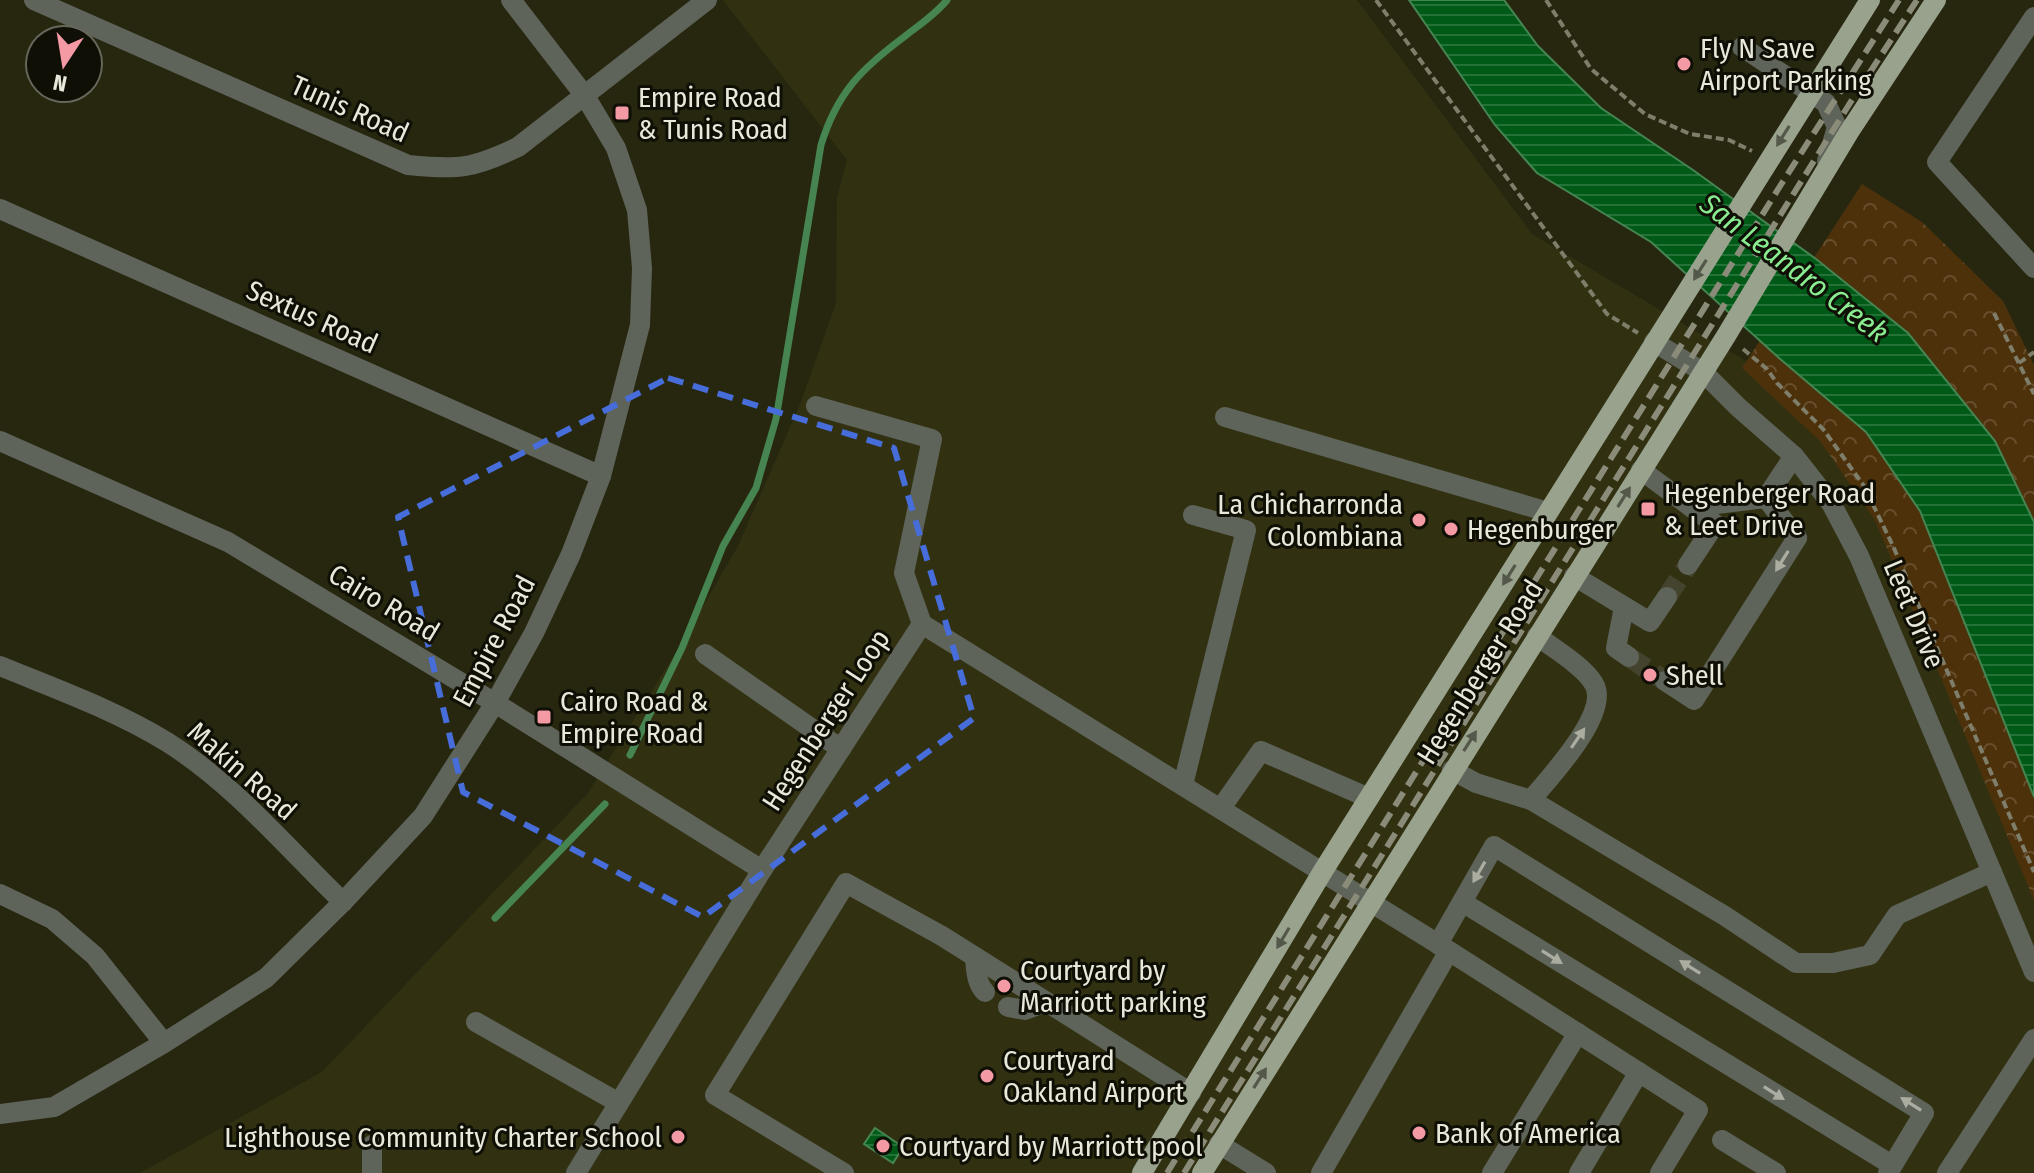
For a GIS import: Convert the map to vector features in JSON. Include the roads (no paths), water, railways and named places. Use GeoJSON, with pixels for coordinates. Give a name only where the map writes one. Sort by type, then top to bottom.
{"type":"FeatureCollection","features":[{"type":"Feature","properties":{"kind":"main road","name":"Hegenberger Road"},"geometry":{"type":"LineString","coordinates":[[1142,1173],[1323,871],[1870,0]]}},
{"type":"Feature","properties":{"kind":"main road","name":"Hegenberger Road"},"geometry":{"type":"LineString","coordinates":[[1202,1173],[1703,372],[1823,174],[1936,0]]}},
{"type":"Feature","properties":{"kind":"street","name":"Tunis Road"},"geometry":{"type":"LineString","coordinates":[[34,0],[408,165],[449,169],[483,164],[518,147],[707,0]]}},
{"type":"Feature","properties":{"kind":"street","name":"Empire Road"},"geometry":{"type":"LineString","coordinates":[[0,1114],[54,1107],[164,1043],[266,978],[343,902],[423,816],[495,703],[534,633],[571,554],[601,476],[640,325],[642,268],[637,210],[616,148],[585,96],[511,0]]}},
{"type":"Feature","properties":{"kind":"street"},"geometry":{"type":"LineString","coordinates":[[2034,17],[1937,162],[2034,268]]}},
{"type":"Feature","properties":{"kind":"street"},"geometry":{"type":"LineString","coordinates":[[1742,47],[1826,103],[1837,127],[1823,174]]}},
{"type":"Feature","properties":{"kind":"street","name":"Sextus Road"},"geometry":{"type":"LineString","coordinates":[[0,209],[601,476]]}},
{"type":"Feature","properties":{"kind":"street","name":"Leet Drive"},"geometry":{"type":"LineString","coordinates":[[1654,342],[1703,372],[1794,456],[1831,503],[1859,556],[2034,972]]}},
{"type":"Feature","properties":{"kind":"street"},"geometry":{"type":"LineString","coordinates":[[816,406],[932,439],[904,573],[922,624]]}},
{"type":"Feature","properties":{"kind":"street"},"geometry":{"type":"LineString","coordinates":[[1225,417],[1548,512]]}},
{"type":"Feature","properties":{"kind":"street","name":"Cairo Road"},"geometry":{"type":"LineString","coordinates":[[0,441],[228,542],[495,703],[762,870]]}},
{"type":"Feature","properties":{"kind":"street"},"geometry":{"type":"LineString","coordinates":[[1691,507],[1766,498],[1794,456]]}},
{"type":"Feature","properties":{"kind":"street"},"geometry":{"type":"LineString","coordinates":[[1641,470],[1715,524],[1688,565]]}},
{"type":"Feature","properties":{"kind":"street"},"geometry":{"type":"LineString","coordinates":[[1665,681],[1694,700],[1797,538],[1766,498]]}},
{"type":"Feature","properties":{"kind":"street"},"geometry":{"type":"LineString","coordinates":[[1183,785],[1246,530],[1193,515]]}},
{"type":"Feature","properties":{"kind":"street"},"geometry":{"type":"LineString","coordinates":[[1574,576],[1650,622],[1667,597]]}},
{"type":"Feature","properties":{"kind":"street"},"geometry":{"type":"LineString","coordinates":[[1624,607],[1616,648],[1629,657]]}},
{"type":"Feature","properties":{"kind":"street","name":"Hegenberger Loop"},"geometry":{"type":"LineString","coordinates":[[576,1173],[762,870],[922,624],[1323,871],[1698,1110],[1661,1173]]}},
{"type":"Feature","properties":{"kind":"street"},"geometry":{"type":"LineString","coordinates":[[1531,800],[1565,758],[1593,716],[1599,700],[1589,677],[1537,636]]}},
{"type":"Feature","properties":{"kind":"street"},"geometry":{"type":"LineString","coordinates":[[705,654],[841,749]]}},
{"type":"Feature","properties":{"kind":"street","name":"Makin Road"},"geometry":{"type":"LineString","coordinates":[[0,666],[114,714],[167,742],[217,779],[343,902]]}},
{"type":"Feature","properties":{"kind":"street"},"geometry":{"type":"LineString","coordinates":[[1221,808],[1261,751],[1369,798]]}},
{"type":"Feature","properties":{"kind":"street"},"geometry":{"type":"LineString","coordinates":[[1452,770],[1476,783],[1531,800],[1725,916],[1796,963],[1833,963],[1870,955],[1897,915],[1992,872]]}},
{"type":"Feature","properties":{"kind":"street"},"geometry":{"type":"LineString","coordinates":[[1321,1173],[1444,947],[1462,902],[1494,846],[1924,1113],[1890,1169],[1462,902]]}},
{"type":"Feature","properties":{"kind":"street"},"geometry":{"type":"LineString","coordinates":[[844,1173],[715,1095],[846,883],[975,957],[1191,1093]]}},
{"type":"Feature","properties":{"kind":"street"},"geometry":{"type":"LineString","coordinates":[[0,894],[52,919],[95,956],[164,1043]]}},
{"type":"Feature","properties":{"kind":"street"},"geometry":{"type":"LineString","coordinates":[[975,957],[980,987],[985,992]]}},
{"type":"Feature","properties":{"kind":"street"},"geometry":{"type":"LineString","coordinates":[[1008,1007],[1025,1010],[1046,1002]]}},
{"type":"Feature","properties":{"kind":"street"},"geometry":{"type":"LineString","coordinates":[[476,1022],[619,1103]]}},
{"type":"Feature","properties":{"kind":"street"},"geometry":{"type":"LineString","coordinates":[[1492,1173],[1578,1033]]}},
{"type":"Feature","properties":{"kind":"street"},"geometry":{"type":"LineString","coordinates":[[1947,1173],[2034,1039]]}},
{"type":"Feature","properties":{"kind":"street"},"geometry":{"type":"LineString","coordinates":[[1579,1173],[1639,1072]]}},
{"type":"Feature","properties":{"kind":"street"},"geometry":{"type":"LineString","coordinates":[[1722,1140],[1776,1173]]}},
{"type":"Feature","properties":{"kind":"street"},"geometry":{"type":"LineString","coordinates":[[1219,1144],[1266,1173]]}},
{"type":"Feature","properties":{"kind":"street"},"geometry":{"type":"LineString","coordinates":[[372,1145],[372,1173]]}},
{"type":"Feature","properties":{"kind":"water","name":"San Leandro Creek"},"geometry":{"type":"Polygon","coordinates":[[[1409,0],[1504,0],[1538,46],[1601,108],[1816,259],[1908,333],[1995,441],[2034,522],[2034,797],[1920,511],[1866,432],[1651,242],[1537,173],[1495,125],[1409,0]]]}},
{"type":"Feature","properties":{"kind":"water","name":"Courtyard by Marriott pool"},"geometry":{"type":"Polygon","coordinates":[[[875,1128],[903,1147],[893,1163],[864,1144],[875,1128]]]}},
{"type":"Feature","properties":{"kind":"waterway"},"geometry":{"type":"LineString","coordinates":[[630,755],[682,648],[723,546],[756,488],[776,419],[821,145],[827,127],[843,96],[863,72],[947,0]]}},
{"type":"Feature","properties":{"kind":"waterway"},"geometry":{"type":"LineString","coordinates":[[495,918],[605,804]]}},
{"type":"Feature","properties":{"kind":"tunnel"},"geometry":{"type":"LineString","coordinates":[[1667,597],[1688,565]]}},
{"type":"Feature","properties":{"kind":"tunnel"},"geometry":{"type":"LineString","coordinates":[[1629,657],[1665,681]]}},
{"type":"Feature","properties":{"kind":"railway"},"geometry":{"type":"LineString","coordinates":[[1167,1173],[1899,0]]}},
{"type":"Feature","properties":{"kind":"railway"},"geometry":{"type":"LineString","coordinates":[[1184,1173],[1917,0]]}},
{"type":"Feature","properties":{"kind":"place","name":"Fly N Save Airport Parking"},"geometry":{"type":"Point","coordinates":[1684,64]}},
{"type":"Feature","properties":{"kind":"place","name":"Empire Road & Tunis Road"},"geometry":{"type":"Point","coordinates":[622,113]}},
{"type":"Feature","properties":{"kind":"place","name":"Hegenberger Road & Leet Drive"},"geometry":{"type":"Point","coordinates":[1648,509]}},
{"type":"Feature","properties":{"kind":"place","name":"La Chicharronda Colombiana"},"geometry":{"type":"Point","coordinates":[1419,520]}},
{"type":"Feature","properties":{"kind":"place","name":"Hegenburger"},"geometry":{"type":"Point","coordinates":[1451,529]}},
{"type":"Feature","properties":{"kind":"place","name":"Shell"},"geometry":{"type":"Point","coordinates":[1650,675]}},
{"type":"Feature","properties":{"kind":"place","name":"Cairo Road & Empire Road"},"geometry":{"type":"Point","coordinates":[544,717]}},
{"type":"Feature","properties":{"kind":"place","name":"Courtyard by Marriott parking"},"geometry":{"type":"Point","coordinates":[1004,986]}},
{"type":"Feature","properties":{"kind":"place","name":"Courtyard Oakland Airport"},"geometry":{"type":"Point","coordinates":[987,1076]}},
{"type":"Feature","properties":{"kind":"place","name":"Bank of America"},"geometry":{"type":"Point","coordinates":[1419,1133]}},
{"type":"Feature","properties":{"kind":"place","name":"Lighthouse Community Charter School"},"geometry":{"type":"Point","coordinates":[678,1137]}},
{"type":"Feature","properties":{"kind":"place","name":"Courtyard by Marriott pool"},"geometry":{"type":"Point","coordinates":[883,1146]}}]}
